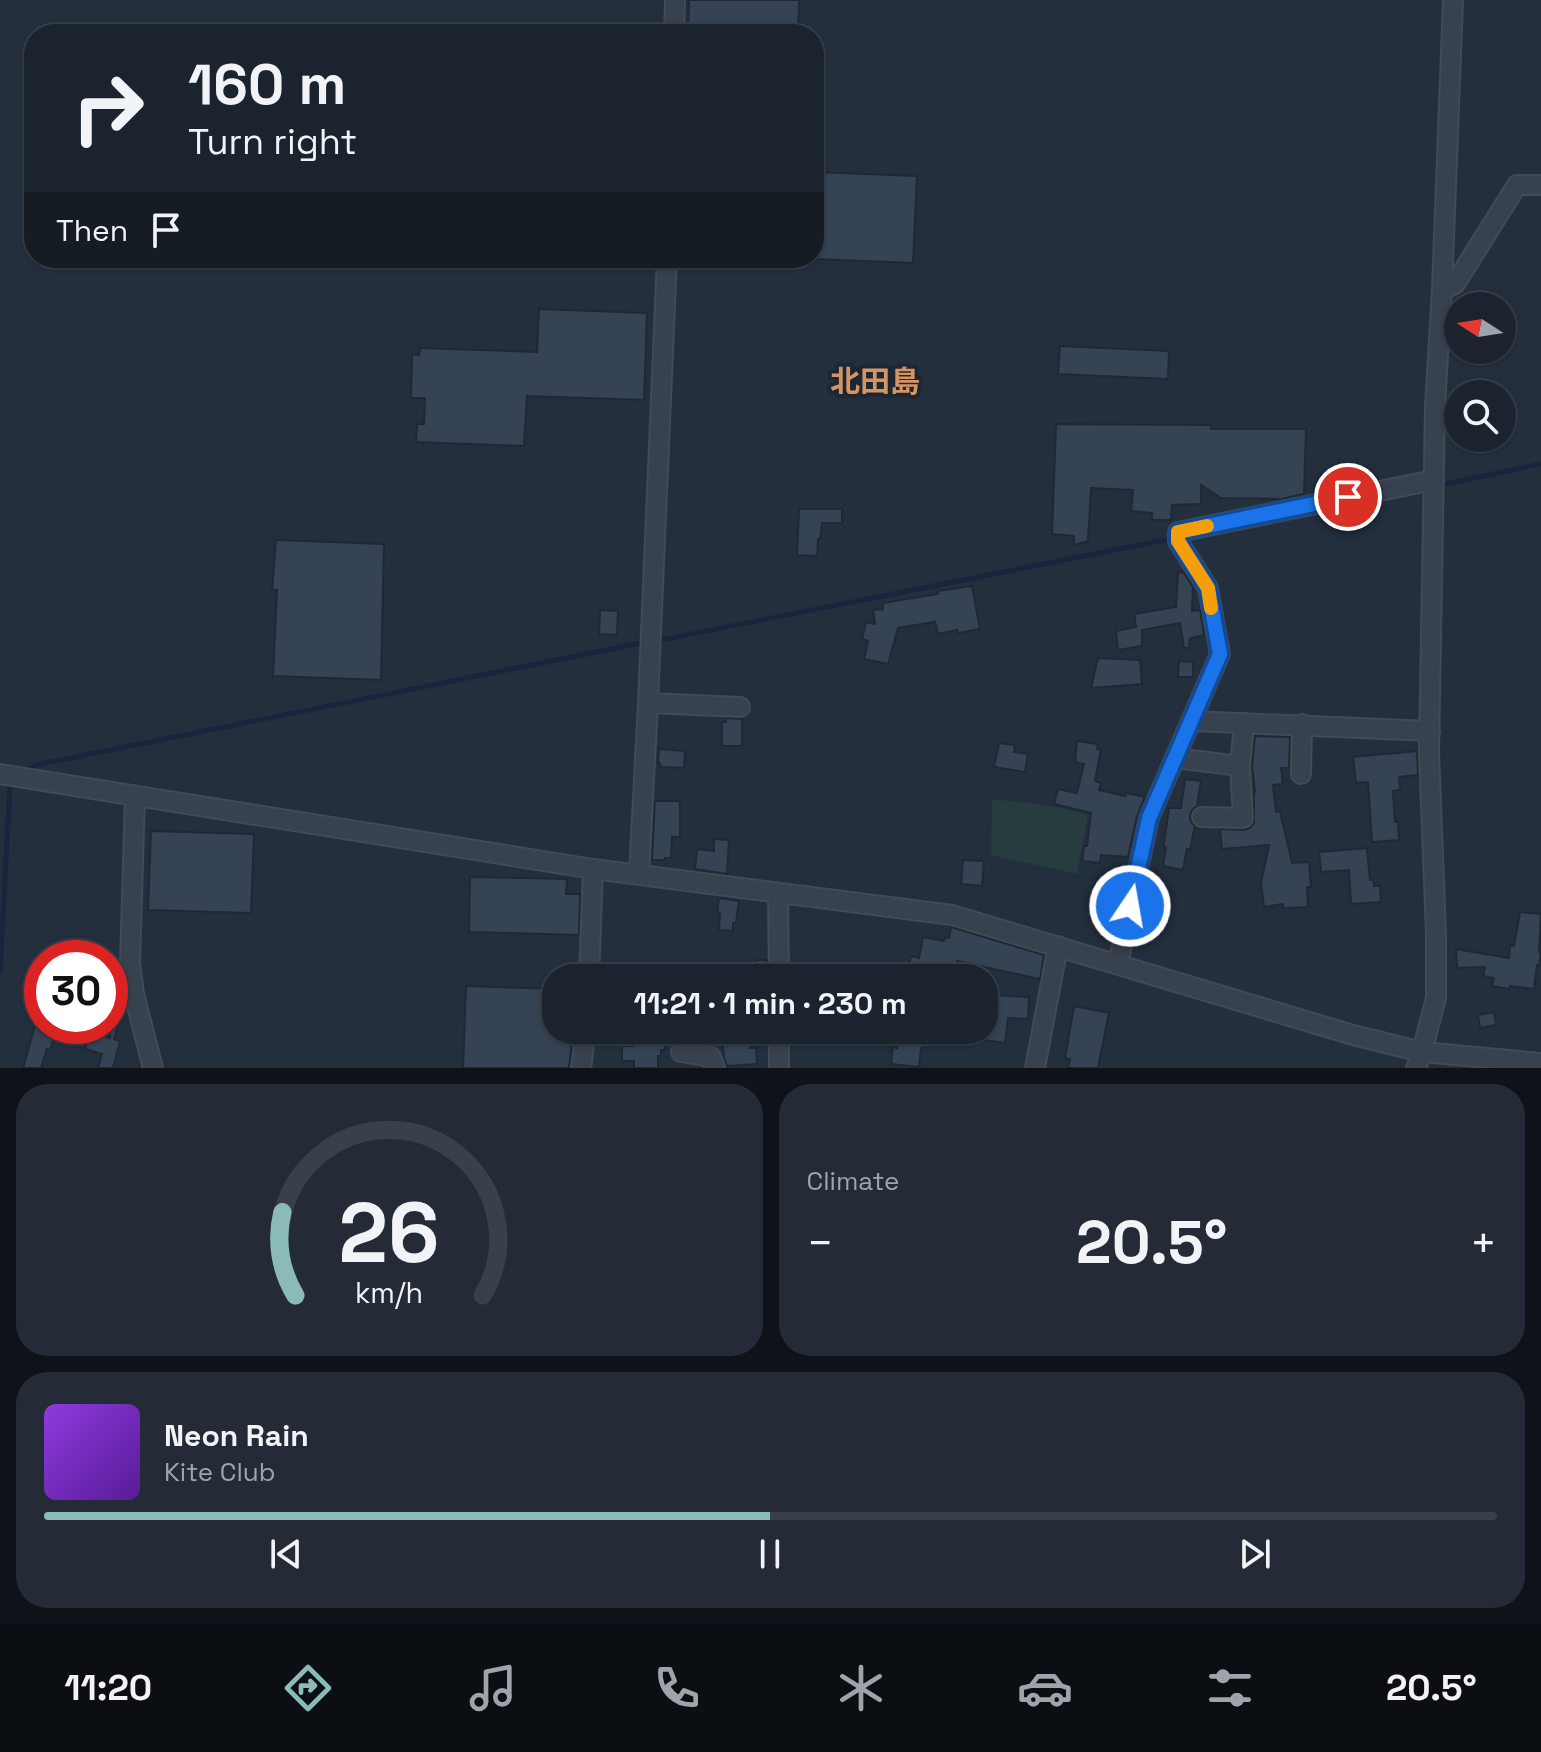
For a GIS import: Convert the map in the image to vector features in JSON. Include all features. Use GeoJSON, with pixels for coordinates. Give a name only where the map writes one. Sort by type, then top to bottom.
{"type":"FeatureCollection","features":[{"type":"Feature","properties":{"kind":"street"},"geometry":{"type":"LineString","coordinates":[[674,24],[675,0]]}},
{"type":"Feature","properties":{"kind":"street"},"geometry":{"type":"LineString","coordinates":[[1419,1060],[1436,998],[1430,731],[1435,406],[1453,0]]}},
{"type":"Feature","properties":{"kind":"street"},"geometry":{"type":"LineString","coordinates":[[1442,290],[1455,284],[1517,185],[1541,185]]}},
{"type":"Feature","properties":{"kind":"street"},"geometry":{"type":"LineString","coordinates":[[639,874],[667,268]]}},
{"type":"Feature","properties":{"kind":"street"},"geometry":{"type":"LineString","coordinates":[[1118,964],[1149,818],[1220,654],[1208,588],[1178,541],[1178,532],[1434,480]]}},
{"type":"Feature","properties":{"kind":"street"},"geometry":{"type":"LineString","coordinates":[[648,703],[740,707]]}},
{"type":"Feature","properties":{"kind":"street"},"geometry":{"type":"LineString","coordinates":[[1191,721],[1430,731]]}},
{"type":"Feature","properties":{"kind":"street"},"geometry":{"type":"LineString","coordinates":[[1202,817],[1243,818],[1240,766],[1244,723]]}},
{"type":"Feature","properties":{"kind":"street"},"geometry":{"type":"LineString","coordinates":[[1301,774],[1302,724]]}},
{"type":"Feature","properties":{"kind":"street"},"geometry":{"type":"LineString","coordinates":[[1175,758],[1240,766]]}},
{"type":"Feature","properties":{"kind":"street"},"geometry":{"type":"LineString","coordinates":[[0,774],[593,869],[952,915],[1353,1035],[1419,1060],[1541,1063]]}},
{"type":"Feature","properties":{"kind":"street"},"geometry":{"type":"LineString","coordinates":[[135,797],[130,963],[134,994],[153,1068]]}},
{"type":"Feature","properties":{"kind":"street"},"geometry":{"type":"LineString","coordinates":[[590,964],[593,869]]}},
{"type":"Feature","properties":{"kind":"street"},"geometry":{"type":"LineString","coordinates":[[778,894],[779,964]]}},
{"type":"Feature","properties":{"kind":"street"},"geometry":{"type":"LineString","coordinates":[[1035,1068],[1058,946]]}},
{"type":"Feature","properties":{"kind":"street"},"geometry":{"type":"LineString","coordinates":[[581,1068],[584,1044]]}},
{"type":"Feature","properties":{"kind":"street"},"geometry":{"type":"LineString","coordinates":[[779,1044],[779,1068]]}},
{"type":"Feature","properties":{"kind":"street"},"geometry":{"type":"LineString","coordinates":[[681,1052],[711,1057],[715,1068]]}},
{"type":"Feature","properties":{"kind":"green space"},"geometry":{"type":"Polygon","coordinates":[[[992,799],[1052,806],[1088,815],[1077,874],[991,855],[992,799]]]}},
{"type":"Feature","properties":{"kind":"building"},"geometry":{"type":"Polygon","coordinates":[[[689,0],[799,0],[798,24],[688,24],[689,0]]]}},
{"type":"Feature","properties":{"kind":"building"},"geometry":{"type":"Polygon","coordinates":[[[824,172],[917,176],[913,263],[824,259],[824,172]]]}},
{"type":"Feature","properties":{"kind":"building"},"geometry":{"type":"Polygon","coordinates":[[[539,309],[647,313],[644,400],[527,396],[524,446],[416,442],[417,424],[424,424],[425,398],[411,398],[412,354],[419,355],[420,348],[537,352],[539,309]]]}},
{"type":"Feature","properties":{"kind":"building"},"geometry":{"type":"Polygon","coordinates":[[[1060,346],[1169,351],[1168,379],[1058,374],[1060,346]]]}},
{"type":"Feature","properties":{"kind":"building"},"geometry":{"type":"Polygon","coordinates":[[[1056,424],[1306,429],[1304,494],[1281,499],[1221,498],[1201,485],[1201,504],[1172,505],[1171,520],[1152,520],[1152,513],[1131,511],[1133,490],[1091,488],[1088,541],[1074,545],[1074,536],[1052,534],[1056,424]]]}},
{"type":"Feature","properties":{"kind":"building"},"geometry":{"type":"Polygon","coordinates":[[[799,509],[842,509],[842,523],[822,523],[817,556],[797,555],[799,509]]]}},
{"type":"Feature","properties":{"kind":"building"},"geometry":{"type":"Polygon","coordinates":[[[276,540],[384,544],[381,680],[273,676],[277,590],[272,589],[276,540]]]}},
{"type":"Feature","properties":{"kind":"building"},"geometry":{"type":"Polygon","coordinates":[[[1178,572],[1184,573],[1193,587],[1192,611],[1200,610],[1204,635],[1190,638],[1189,648],[1184,648],[1180,623],[1142,630],[1142,646],[1118,650],[1116,631],[1136,627],[1134,614],[1176,607],[1178,572]]]}},
{"type":"Feature","properties":{"kind":"building"},"geometry":{"type":"Polygon","coordinates":[[[972,586],[980,629],[938,634],[935,622],[898,628],[888,664],[864,659],[868,641],[862,639],[866,622],[875,624],[873,610],[883,609],[883,603],[972,586]]]}},
{"type":"Feature","properties":{"kind":"building"},"geometry":{"type":"Polygon","coordinates":[[[600,610],[618,611],[617,635],[599,634],[600,610]]]}},
{"type":"Feature","properties":{"kind":"building"},"geometry":{"type":"Polygon","coordinates":[[[1098,658],[1140,660],[1142,684],[1091,688],[1098,658]]]}},
{"type":"Feature","properties":{"kind":"building"},"geometry":{"type":"Polygon","coordinates":[[[1179,661],[1193,662],[1193,677],[1178,677],[1179,661]]]}},
{"type":"Feature","properties":{"kind":"building"},"geometry":{"type":"Polygon","coordinates":[[[726,718],[742,719],[742,746],[722,746],[722,722],[726,722],[726,718]]]}},
{"type":"Feature","properties":{"kind":"building"},"geometry":{"type":"Polygon","coordinates":[[[1255,736],[1290,737],[1289,768],[1281,768],[1283,784],[1273,785],[1276,812],[1280,811],[1292,863],[1309,862],[1311,887],[1307,887],[1308,907],[1283,908],[1283,904],[1264,907],[1261,883],[1269,845],[1222,849],[1220,829],[1244,830],[1254,823],[1252,766],[1255,736]]]}},
{"type":"Feature","properties":{"kind":"building"},"geometry":{"type":"Polygon","coordinates":[[[1077,741],[1098,744],[1097,749],[1101,749],[1095,781],[1101,783],[1099,790],[1145,797],[1137,816],[1128,857],[1101,855],[1100,863],[1082,861],[1091,813],[1054,804],[1058,789],[1077,793],[1084,764],[1075,762],[1077,741]]]}},
{"type":"Feature","properties":{"kind":"building"},"geometry":{"type":"Polygon","coordinates":[[[999,743],[1015,745],[1014,752],[1028,754],[1025,772],[994,767],[999,743]]]}},
{"type":"Feature","properties":{"kind":"building"},"geometry":{"type":"Polygon","coordinates":[[[659,749],[685,751],[684,768],[660,767],[659,749]]]}},
{"type":"Feature","properties":{"kind":"building"},"geometry":{"type":"Polygon","coordinates":[[[1417,751],[1418,775],[1399,777],[1400,790],[1393,791],[1399,840],[1372,842],[1368,782],[1356,783],[1353,757],[1417,751]]]}},
{"type":"Feature","properties":{"kind":"building"},"geometry":{"type":"Polygon","coordinates":[[[1185,779],[1201,781],[1197,806],[1190,816],[1195,826],[1183,870],[1163,866],[1169,808],[1181,808],[1185,779]]]}},
{"type":"Feature","properties":{"kind":"building"},"geometry":{"type":"Polygon","coordinates":[[[655,801],[680,801],[680,837],[672,837],[671,858],[665,860],[652,860],[655,801]]]}},
{"type":"Feature","properties":{"kind":"building"},"geometry":{"type":"Polygon","coordinates":[[[151,831],[254,834],[251,913],[148,910],[151,831]]]}},
{"type":"Feature","properties":{"kind":"building"},"geometry":{"type":"Polygon","coordinates":[[[714,839],[729,840],[727,874],[695,869],[697,849],[714,851],[714,839]]]}},
{"type":"Feature","properties":{"kind":"building"},"geometry":{"type":"Polygon","coordinates":[[[1367,848],[1370,880],[1373,879],[1374,886],[1380,886],[1381,902],[1351,904],[1349,870],[1321,872],[1319,852],[1367,848]]]}},
{"type":"Feature","properties":{"kind":"building"},"geometry":{"type":"Polygon","coordinates":[[[963,860],[984,861],[982,886],[961,884],[963,860]]]}},
{"type":"Feature","properties":{"kind":"building"},"geometry":{"type":"Polygon","coordinates":[[[470,877],[567,879],[566,894],[580,894],[579,935],[469,932],[470,877]]]}},
{"type":"Feature","properties":{"kind":"building"},"geometry":{"type":"Polygon","coordinates":[[[719,898],[739,901],[733,931],[719,930],[719,898]]]}},
{"type":"Feature","properties":{"kind":"building"},"geometry":{"type":"Polygon","coordinates":[[[1520,912],[1541,914],[1541,954],[1534,989],[1492,986],[1494,978],[1483,976],[1485,967],[1457,968],[1456,949],[1509,958],[1520,912]]]}},
{"type":"Feature","properties":{"kind":"building"},"geometry":{"type":"Polygon","coordinates":[[[951,927],[1044,955],[1040,979],[998,970],[998,964],[957,961],[956,964],[909,964],[911,956],[919,958],[923,937],[944,941],[945,937],[949,938],[951,927]]]}},
{"type":"Feature","properties":{"kind":"building"},"geometry":{"type":"Polygon","coordinates":[[[756,960],[767,960],[767,964],[756,964],[756,960]]]}},
{"type":"Feature","properties":{"kind":"building"},"geometry":{"type":"Polygon","coordinates":[[[466,986],[542,989],[542,1044],[572,1044],[569,1068],[463,1068],[466,986]]]}},
{"type":"Feature","properties":{"kind":"building"},"geometry":{"type":"Polygon","coordinates":[[[998,995],[1029,997],[1028,1019],[1008,1018],[1005,1043],[998,1042],[998,995]]]}},
{"type":"Feature","properties":{"kind":"building"},"geometry":{"type":"Polygon","coordinates":[[[1074,1006],[1109,1013],[1098,1068],[1068,1068],[1070,1059],[1065,1058],[1074,1006]]]}},
{"type":"Feature","properties":{"kind":"building"},"geometry":{"type":"Polygon","coordinates":[[[1494,1012],[1496,1025],[1480,1028],[1478,1015],[1494,1012]]]}},
{"type":"Feature","properties":{"kind":"building"},"geometry":{"type":"Polygon","coordinates":[[[30,1044],[52,1044],[50,1050],[47,1049],[41,1068],[23,1068],[30,1044]]]}},
{"type":"Feature","properties":{"kind":"building"},"geometry":{"type":"Polygon","coordinates":[[[86,1044],[119,1044],[113,1068],[98,1068],[102,1054],[85,1049],[86,1044]]]}},
{"type":"Feature","properties":{"kind":"building"},"geometry":{"type":"Polygon","coordinates":[[[665,1044],[665,1050],[661,1050],[661,1056],[658,1056],[658,1068],[634,1068],[634,1061],[622,1061],[622,1046],[665,1044]]]}},
{"type":"Feature","properties":{"kind":"building"},"geometry":{"type":"Polygon","coordinates":[[[723,1044],[750,1044],[750,1048],[756,1048],[757,1064],[727,1066],[723,1044]]]}},
{"type":"Feature","properties":{"kind":"building"},"geometry":{"type":"Polygon","coordinates":[[[897,1044],[925,1044],[921,1048],[919,1067],[891,1064],[893,1047],[897,1048],[897,1044]]]}},
{"type":"Feature","properties":{"kind":"waterway"},"geometry":{"type":"LineString","coordinates":[[1436,486],[1541,464]]}},
{"type":"Feature","properties":{"kind":"waterway"},"geometry":{"type":"LineString","coordinates":[[656,641],[1175,538]]}},
{"type":"Feature","properties":{"kind":"waterway"},"geometry":{"type":"LineString","coordinates":[[26,772],[36,765],[646,642]]}},
{"type":"Feature","properties":{"kind":"waterway"},"geometry":{"type":"LineString","coordinates":[[0,972],[10,786],[15,781]]}},
{"type":"Feature","properties":{"kind":"slow traffic"},"geometry":{"type":"LineString","coordinates":[[1207,526],[1178,532],[1178,541],[1208,588],[1211,608]]}},
{"type":"Feature","properties":{"kind":"district","name":"北田島"},"geometry":{"type":"Point","coordinates":[875,382]}},
{"type":"Feature","properties":{"kind":"route"},"geometry":{"type":"LineString","coordinates":[[1130,906],[1149,818],[1220,654],[1208,588],[1178,541],[1178,532],[1348,497]]}}]}
